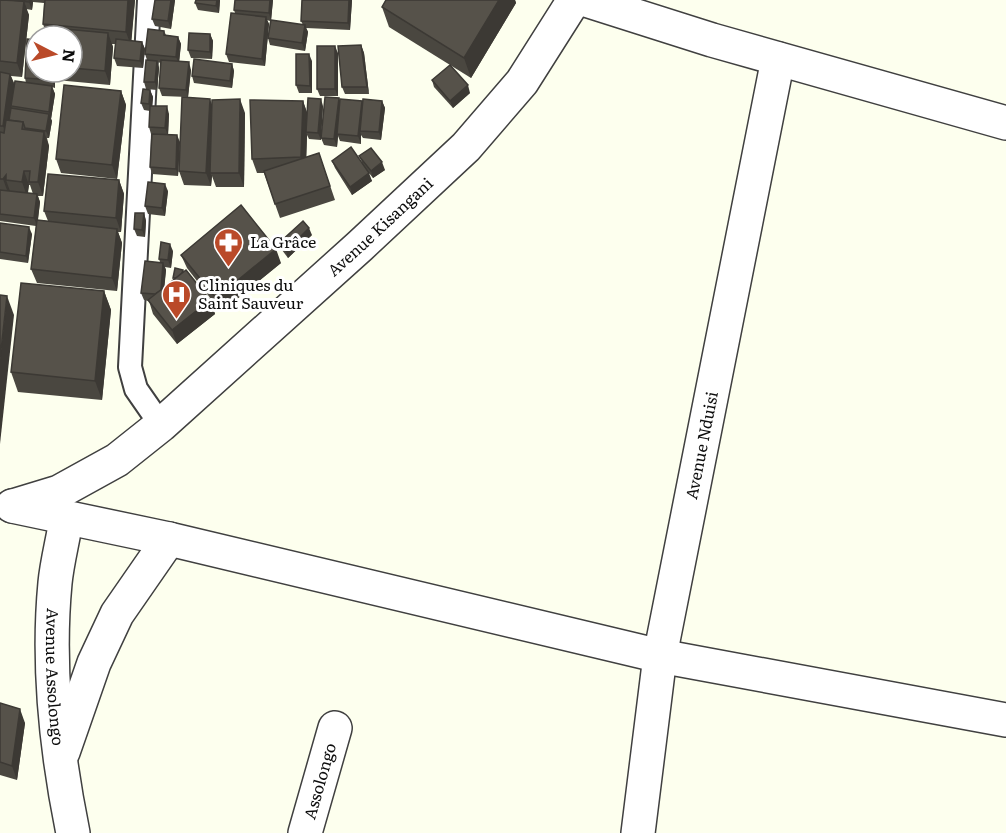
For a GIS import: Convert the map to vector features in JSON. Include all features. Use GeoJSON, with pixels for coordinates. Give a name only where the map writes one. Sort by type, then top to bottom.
{"type":"FeatureCollection","features":[{"type":"Feature","properties":{"kind":"street","name":"Avenue Kisangani"},"geometry":{"type":"LineString","coordinates":[[6,505],[59,492],[82,482],[117,460],[161,424],[466,147],[522,82],[574,0]]}},
{"type":"Feature","properties":{"kind":"street"},"geometry":{"type":"LineString","coordinates":[[586,0],[1006,123]]}},
{"type":"Feature","properties":{"kind":"street","name":"Avenue Nduisi"},"geometry":{"type":"LineString","coordinates":[[638,833],[660,656],[778,58]]}},
{"type":"Feature","properties":{"kind":"street"},"geometry":{"type":"LineString","coordinates":[[6,505],[66,520],[169,539],[660,656],[1006,720]]}},
{"type":"Feature","properties":{"kind":"street","name":"Avenue Assolongo"},"geometry":{"type":"LineString","coordinates":[[66,520],[55,580],[51,638],[52,695],[73,833]]}},
{"type":"Feature","properties":{"kind":"street"},"geometry":{"type":"LineString","coordinates":[[61,757],[94,663],[117,614],[169,539]]}},
{"type":"Feature","properties":{"kind":"street","name":"Assolongo"},"geometry":{"type":"LineString","coordinates":[[305,833],[335,728]]}},
{"type":"Feature","properties":{"kind":"lane"},"geometry":{"type":"LineString","coordinates":[[150,0],[130,367],[136,389],[161,424]]}},
{"type":"Feature","properties":{"kind":"building"},"geometry":{"type":"Polygon","coordinates":[[[0,0],[24,1],[17,63],[0,61],[0,0]]]}},
{"type":"Feature","properties":{"kind":"building"},"geometry":{"type":"Polygon","coordinates":[[[45,0],[128,0],[126,32],[84,28],[84,24],[43,24],[45,0]]]}},
{"type":"Feature","properties":{"kind":"building"},"geometry":{"type":"Polygon","coordinates":[[[155,0],[171,0],[168,21],[152,19],[155,0]]]}},
{"type":"Feature","properties":{"kind":"building"},"geometry":{"type":"Polygon","coordinates":[[[196,0],[217,0],[216,6],[195,3],[196,0]]]}},
{"type":"Feature","properties":{"kind":"building"},"geometry":{"type":"Polygon","coordinates":[[[235,0],[270,0],[269,13],[234,10],[235,0]]]}},
{"type":"Feature","properties":{"kind":"building"},"geometry":{"type":"Polygon","coordinates":[[[302,0],[349,0],[348,23],[301,21],[302,0]]]}},
{"type":"Feature","properties":{"kind":"building"},"geometry":{"type":"Polygon","coordinates":[[[386,0],[499,0],[464,58],[382,7],[386,0]]]}},
{"type":"Feature","properties":{"kind":"building"},"geometry":{"type":"Polygon","coordinates":[[[231,13],[266,17],[262,59],[226,54],[231,13]]]}},
{"type":"Feature","properties":{"kind":"building"},"geometry":{"type":"Polygon","coordinates":[[[271,20],[305,25],[302,43],[268,38],[271,20]]]}},
{"type":"Feature","properties":{"kind":"building"},"geometry":{"type":"Polygon","coordinates":[[[148,29],[164,31],[164,35],[178,37],[176,57],[145,54],[148,29]]]}},
{"type":"Feature","properties":{"kind":"building"},"geometry":{"type":"Polygon","coordinates":[[[84,31],[108,33],[105,71],[84,69],[84,31]]]}},
{"type":"Feature","properties":{"kind":"building"},"geometry":{"type":"Polygon","coordinates":[[[189,33],[210,34],[210,52],[188,50],[189,33]]]}},
{"type":"Feature","properties":{"kind":"building"},"geometry":{"type":"Polygon","coordinates":[[[116,39],[142,42],[140,61],[114,58],[116,39]]]}},
{"type":"Feature","properties":{"kind":"building"},"geometry":{"type":"Polygon","coordinates":[[[361,45],[367,87],[342,87],[338,46],[361,45]]]}},
{"type":"Feature","properties":{"kind":"building"},"geometry":{"type":"Polygon","coordinates":[[[317,46],[335,46],[335,89],[317,89],[317,46]]]}},
{"type":"Feature","properties":{"kind":"building"},"geometry":{"type":"Polygon","coordinates":[[[296,54],[309,54],[310,86],[296,85],[296,54]]]}},
{"type":"Feature","properties":{"kind":"building"},"geometry":{"type":"Polygon","coordinates":[[[194,59],[232,64],[230,81],[192,76],[194,59]]]}},
{"type":"Feature","properties":{"kind":"building"},"geometry":{"type":"Polygon","coordinates":[[[146,60],[157,61],[155,82],[144,82],[146,60]]]}},
{"type":"Feature","properties":{"kind":"building"},"geometry":{"type":"Polygon","coordinates":[[[161,60],[189,62],[186,90],[159,88],[161,60]]]}},
{"type":"Feature","properties":{"kind":"building"},"geometry":{"type":"Polygon","coordinates":[[[450,65],[468,85],[450,101],[432,80],[450,65]]]}},
{"type":"Feature","properties":{"kind":"building"},"geometry":{"type":"Polygon","coordinates":[[[0,72],[10,74],[3,126],[0,126],[0,72]]]}},
{"type":"Feature","properties":{"kind":"building"},"geometry":{"type":"Polygon","coordinates":[[[15,81],[52,86],[49,112],[11,106],[15,81]]]}},
{"type":"Feature","properties":{"kind":"building"},"geometry":{"type":"Polygon","coordinates":[[[64,85],[121,91],[112,165],[56,159],[64,85]]]}},
{"type":"Feature","properties":{"kind":"building"},"geometry":{"type":"Polygon","coordinates":[[[143,89],[150,90],[149,104],[141,103],[143,89]]]}},
{"type":"Feature","properties":{"kind":"building"},"geometry":{"type":"Polygon","coordinates":[[[182,97],[210,99],[206,173],[179,171],[182,97]]]}},
{"type":"Feature","properties":{"kind":"building"},"geometry":{"type":"Polygon","coordinates":[[[325,97],[339,98],[334,139],[321,138],[325,97]]]}},
{"type":"Feature","properties":{"kind":"building"},"geometry":{"type":"Polygon","coordinates":[[[308,98],[321,99],[318,133],[306,132],[308,98]]]}},
{"type":"Feature","properties":{"kind":"building"},"geometry":{"type":"Polygon","coordinates":[[[240,99],[239,173],[210,173],[212,100],[240,99]]]}},
{"type":"Feature","properties":{"kind":"building"},"geometry":{"type":"Polygon","coordinates":[[[340,99],[362,101],[358,136],[337,134],[340,99]]]}},
{"type":"Feature","properties":{"kind":"building"},"geometry":{"type":"Polygon","coordinates":[[[363,99],[382,101],[379,132],[360,131],[363,99]]]}},
{"type":"Feature","properties":{"kind":"building"},"geometry":{"type":"Polygon","coordinates":[[[250,100],[303,101],[301,157],[252,159],[250,100]]]}},
{"type":"Feature","properties":{"kind":"building"},"geometry":{"type":"Polygon","coordinates":[[[150,106],[167,106],[165,128],[149,127],[150,106]]]}},
{"type":"Feature","properties":{"kind":"building"},"geometry":{"type":"Polygon","coordinates":[[[11,108],[49,114],[46,131],[25,128],[23,122],[9,120],[11,108]]]}},
{"type":"Feature","properties":{"kind":"building"},"geometry":{"type":"Polygon","coordinates":[[[6,120],[23,122],[22,129],[44,132],[38,182],[29,182],[30,171],[24,171],[22,182],[6,180],[6,175],[0,179],[0,132],[4,133],[6,120]]]}},
{"type":"Feature","properties":{"kind":"building"},"geometry":{"type":"Polygon","coordinates":[[[152,134],[177,135],[176,169],[150,167],[152,134]]]}},
{"type":"Feature","properties":{"kind":"building"},"geometry":{"type":"Polygon","coordinates":[[[351,147],[369,173],[350,187],[332,161],[351,147]]]}},
{"type":"Feature","properties":{"kind":"building"},"geometry":{"type":"Polygon","coordinates":[[[371,148],[382,162],[371,171],[359,156],[371,148]]]}},
{"type":"Feature","properties":{"kind":"building"},"geometry":{"type":"Polygon","coordinates":[[[319,153],[330,186],[275,204],[264,171],[319,153]]]}},
{"type":"Feature","properties":{"kind":"building"},"geometry":{"type":"Polygon","coordinates":[[[48,174],[119,180],[116,218],[44,211],[48,174]]]}},
{"type":"Feature","properties":{"kind":"building"},"geometry":{"type":"Polygon","coordinates":[[[148,182],[165,184],[162,208],[145,206],[148,182]]]}},
{"type":"Feature","properties":{"kind":"building"},"geometry":{"type":"Polygon","coordinates":[[[0,190],[37,194],[34,218],[0,214],[0,190]]]}},
{"type":"Feature","properties":{"kind":"building"},"geometry":{"type":"Polygon","coordinates":[[[241,205],[276,249],[216,298],[181,255],[241,205]]]}},
{"type":"Feature","properties":{"kind":"building"},"geometry":{"type":"Polygon","coordinates":[[[135,213],[144,213],[142,230],[134,229],[135,213]]]}},
{"type":"Feature","properties":{"kind":"building"},"geometry":{"type":"Polygon","coordinates":[[[37,220],[117,229],[112,278],[31,269],[37,220]]]}},
{"type":"Feature","properties":{"kind":"building"},"geometry":{"type":"Polygon","coordinates":[[[303,221],[309,228],[286,251],[279,243],[303,221]]]}},
{"type":"Feature","properties":{"kind":"building"},"geometry":{"type":"Polygon","coordinates":[[[0,223],[29,227],[26,256],[0,252],[0,223]]]}},
{"type":"Feature","properties":{"kind":"building"},"geometry":{"type":"Polygon","coordinates":[[[161,242],[170,244],[168,260],[159,259],[161,242]]]}},
{"type":"Feature","properties":{"kind":"building"},"geometry":{"type":"Polygon","coordinates":[[[145,261],[163,263],[161,290],[155,294],[141,293],[145,261]]]}},
{"type":"Feature","properties":{"kind":"building"},"geometry":{"type":"Polygon","coordinates":[[[175,268],[183,270],[176,278],[173,278],[175,268]]]}},
{"type":"Feature","properties":{"kind":"building"},"geometry":{"type":"Polygon","coordinates":[[[186,270],[210,300],[172,330],[148,300],[186,270]]]}},
{"type":"Feature","properties":{"kind":"building"},"geometry":{"type":"Polygon","coordinates":[[[21,283],[104,291],[95,381],[11,372],[21,283]]]}},
{"type":"Feature","properties":{"kind":"building"},"geometry":{"type":"Polygon","coordinates":[[[0,295],[7,296],[0,359],[0,295]]]}},
{"type":"Feature","properties":{"kind":"building"},"geometry":{"type":"Polygon","coordinates":[[[0,703],[20,709],[12,766],[0,762],[0,703]]]}},
{"type":"Feature","properties":{"kind":"place","name":"La Grâce"},"geometry":{"type":"Point","coordinates":[229,268]}},
{"type":"Feature","properties":{"kind":"place","name":"Cliniques du Saint Sauveur"},"geometry":{"type":"Point","coordinates":[177,320]}}]}
